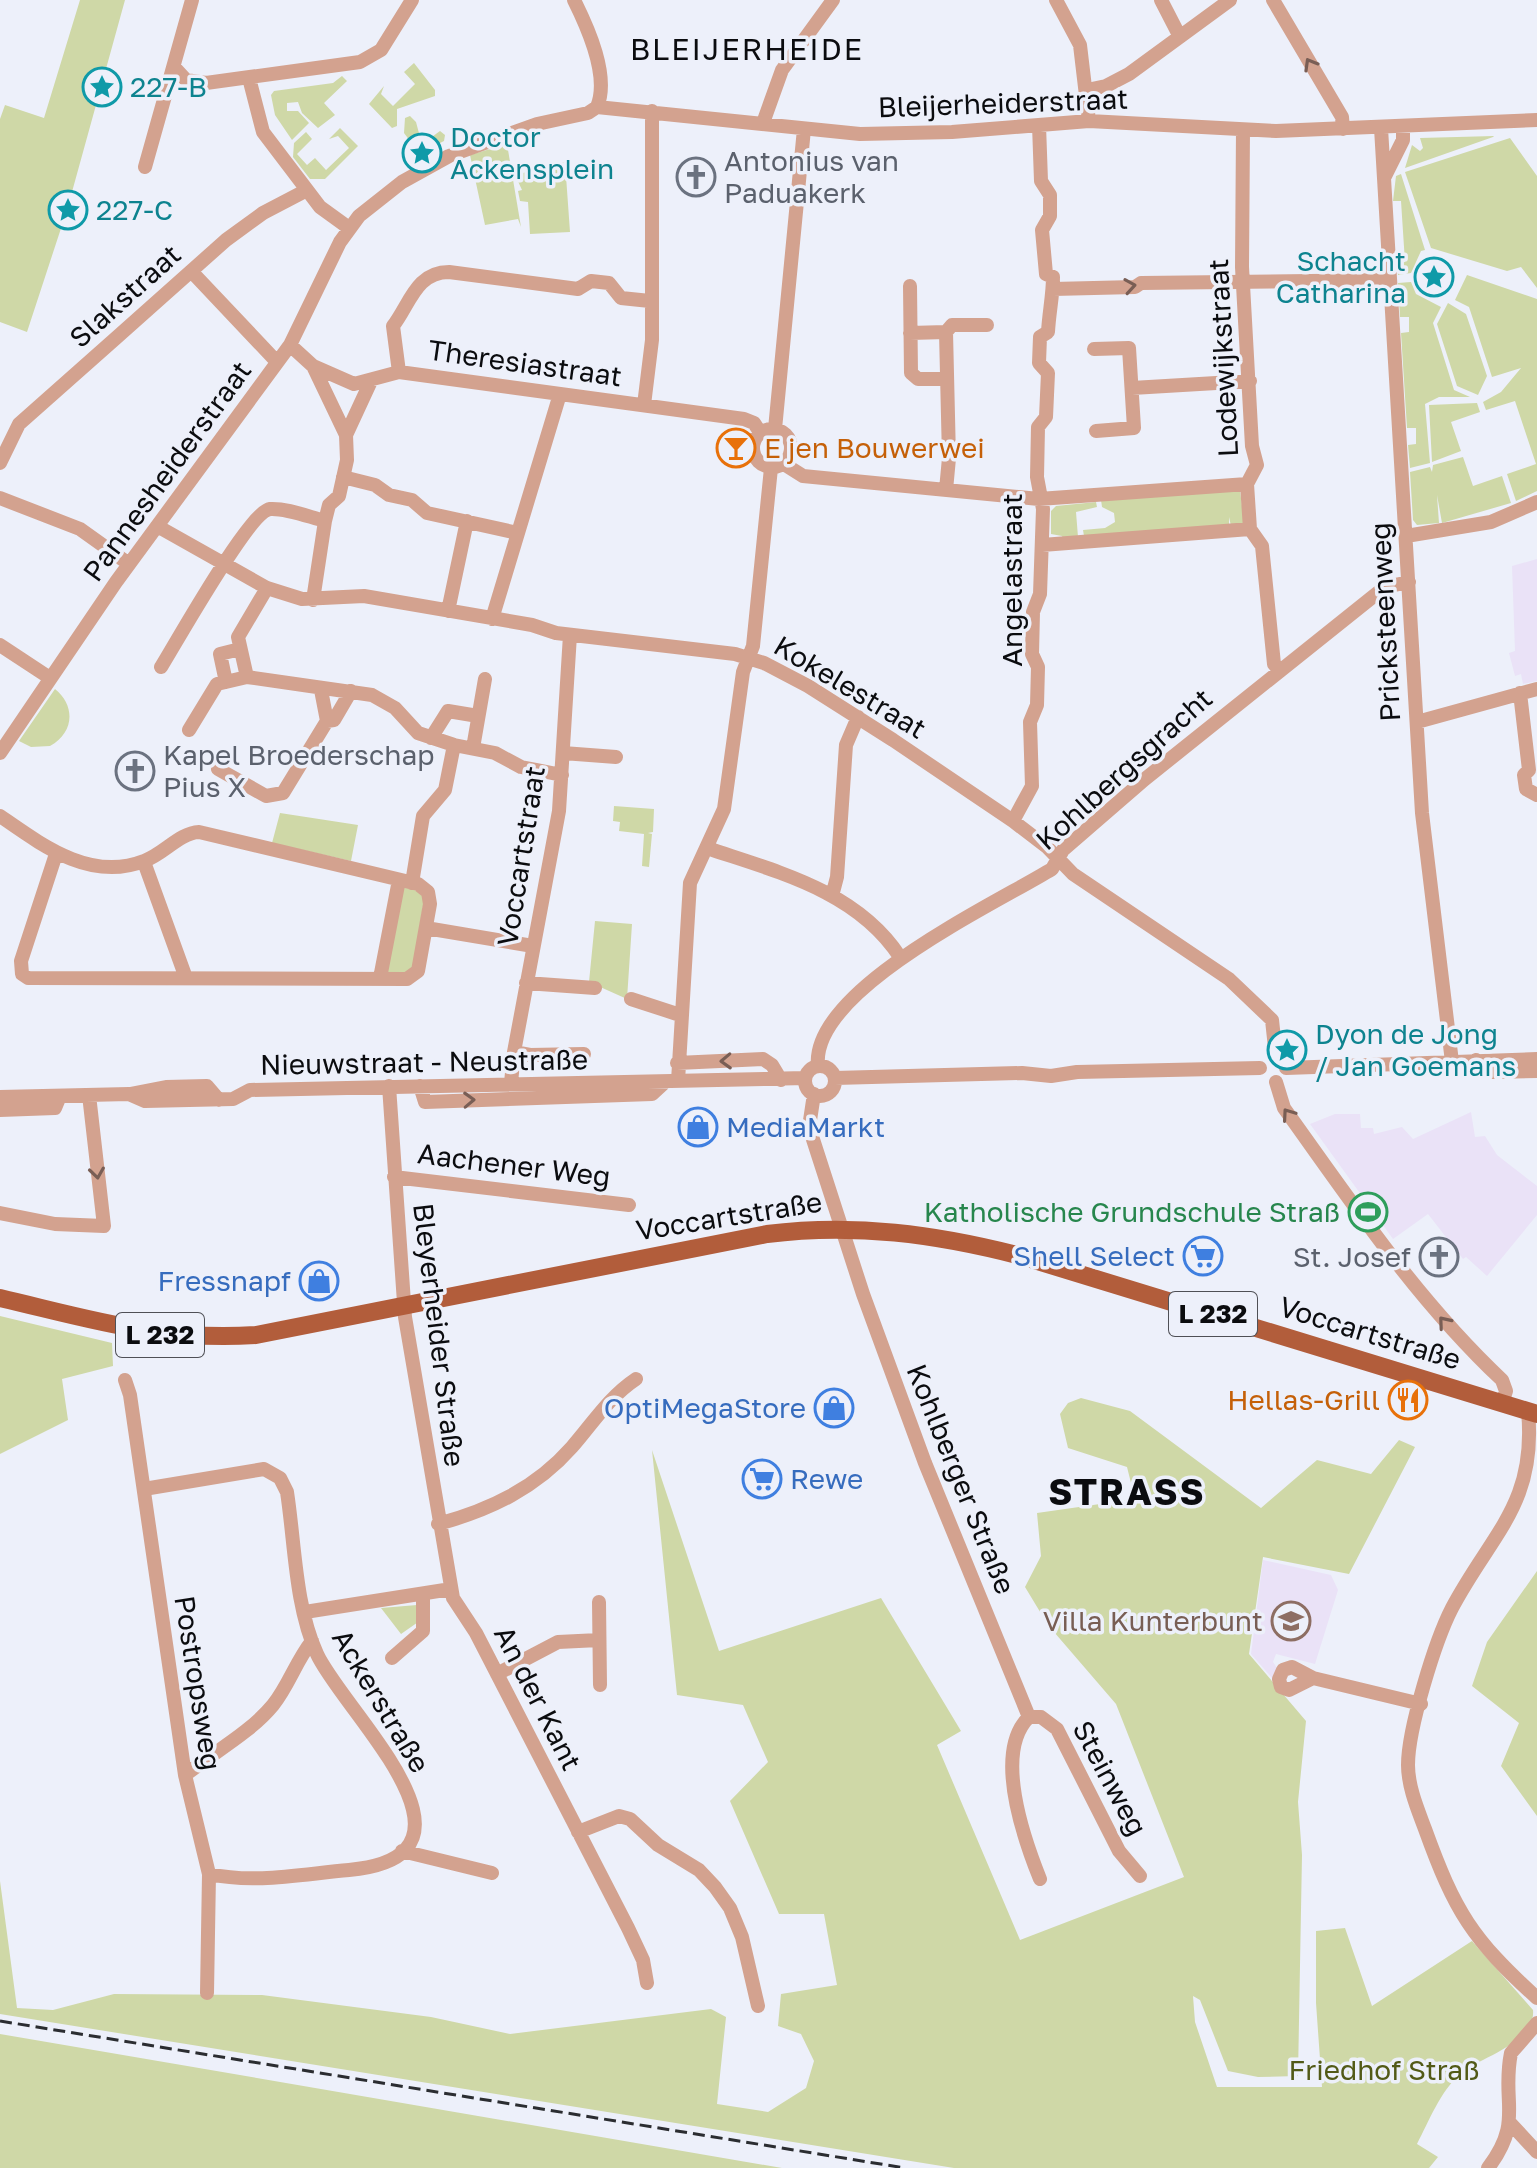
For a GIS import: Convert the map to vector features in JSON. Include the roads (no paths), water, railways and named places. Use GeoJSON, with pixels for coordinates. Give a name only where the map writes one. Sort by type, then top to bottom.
{"type":"FeatureCollection","features":[{"type":"Feature","properties":{"kind":"main road","name":"Voccartstraße"},"geometry":{"type":"LineString","coordinates":[[0,1298],[117,1328],[206,1338],[283,1332],[697,1247],[767,1234],[841,1228],[933,1236],[982,1246],[1502,1403]]}},
{"type":"Feature","properties":{"kind":"main road","name":"L 232"},"geometry":{"type":"LineString","coordinates":[[1502,1403],[1533,1413]]}},
{"type":"Feature","properties":{"kind":"street"},"geometry":{"type":"LineString","coordinates":[[145,167],[192,0]]}},
{"type":"Feature","properties":{"kind":"street"},"geometry":{"type":"LineString","coordinates":[[174,67],[186,80],[206,83],[360,62],[381,50],[412,0]]}},
{"type":"Feature","properties":{"kind":"street"},"geometry":{"type":"LineString","coordinates":[[574,0],[595,52],[600,98],[597,107]]}},
{"type":"Feature","properties":{"kind":"street"},"geometry":{"type":"LineString","coordinates":[[763,123],[782,70],[833,0]]}},
{"type":"Feature","properties":{"kind":"street"},"geometry":{"type":"LineString","coordinates":[[1056,0],[1080,45],[1089,121]]}},
{"type":"Feature","properties":{"kind":"street"},"geometry":{"type":"LineString","coordinates":[[1161,0],[1179,35]]}},
{"type":"Feature","properties":{"kind":"street"},"geometry":{"type":"LineString","coordinates":[[1087,90],[1106,86],[1129,74],[1230,0]]}},
{"type":"Feature","properties":{"kind":"street"},"geometry":{"type":"LineString","coordinates":[[1273,0],[1342,117],[1343,129]]}},
{"type":"Feature","properties":{"kind":"street"},"geometry":{"type":"LineString","coordinates":[[249,78],[263,132],[320,207],[349,228]]}},
{"type":"Feature","properties":{"kind":"street","name":"Bleijerheiderstraat"},"geometry":{"type":"LineString","coordinates":[[349,228],[402,182],[478,144],[557,118],[588,113],[597,107],[804,129],[885,134],[1089,121],[1243,130],[1381,128],[1537,120]]}},
{"type":"Feature","properties":{"kind":"street"},"geometry":{"type":"LineString","coordinates":[[644,405],[652,340],[652,111]]}},
{"type":"Feature","properties":{"kind":"street","name":"Angelastraat"},"geometry":{"type":"LineString","coordinates":[[1013,821],[1032,786],[1030,722],[1037,705],[1038,667],[1032,654],[1033,612],[1040,594],[1043,509],[1039,499],[1038,427],[1046,417],[1048,373],[1039,363],[1039,350],[1040,337],[1048,332],[1051,292],[1041,291],[1042,278],[1046,274],[1042,230],[1050,216],[1050,195],[1041,181],[1039,125]]}},
{"type":"Feature","properties":{"kind":"street","name":"Pricksteenweg"},"geometry":{"type":"LineString","coordinates":[[1384,178],[1403,140],[1403,127]]}},
{"type":"Feature","properties":{"kind":"street","name":"Pricksteenweg"},"geometry":{"type":"LineString","coordinates":[[1381,128],[1422,813],[1452,1062]]}},
{"type":"Feature","properties":{"kind":"street"},"geometry":{"type":"LineString","coordinates":[[804,129],[768,430],[755,441],[755,457],[803,476],[1039,499],[1247,484]]}},
{"type":"Feature","properties":{"kind":"street","name":"Lodewijkstraat"},"geometry":{"type":"LineString","coordinates":[[1243,130],[1245,281],[1257,465],[1247,484],[1250,529],[1262,546],[1274,664],[1279,670]]}},
{"type":"Feature","properties":{"kind":"street","name":"Slakstraat"},"geometry":{"type":"LineString","coordinates":[[0,463],[19,424],[191,271],[263,213],[307,190]]}},
{"type":"Feature","properties":{"kind":"street","name":"Pannesheiderstraat"},"geometry":{"type":"LineString","coordinates":[[0,753],[129,564],[290,345],[349,228]]}},
{"type":"Feature","properties":{"kind":"street"},"geometry":{"type":"LineString","coordinates":[[191,271],[277,362]]}},
{"type":"Feature","properties":{"kind":"street"},"geometry":{"type":"LineString","coordinates":[[399,372],[393,326],[420,282],[433,273],[449,272],[578,289],[591,281],[609,283],[621,298],[650,301]]}},
{"type":"Feature","properties":{"kind":"street"},"geometry":{"type":"LineString","coordinates":[[1051,292],[1245,281],[1390,280]]}},
{"type":"Feature","properties":{"kind":"street"},"geometry":{"type":"LineString","coordinates":[[910,286],[911,373],[918,379],[946,379]]}},
{"type":"Feature","properties":{"kind":"street"},"geometry":{"type":"LineString","coordinates":[[946,490],[949,458],[946,332],[952,325],[987,325]]}},
{"type":"Feature","properties":{"kind":"street"},"geometry":{"type":"LineString","coordinates":[[910,333],[946,332]]}},
{"type":"Feature","properties":{"kind":"street","name":"Theresiastraat"},"geometry":{"type":"LineString","coordinates":[[290,345],[313,366],[354,384],[399,372],[749,420],[768,430]]}},
{"type":"Feature","properties":{"kind":"street"},"geometry":{"type":"LineString","coordinates":[[1094,349],[1129,348],[1134,428],[1096,431]]}},
{"type":"Feature","properties":{"kind":"street"},"geometry":{"type":"LineString","coordinates":[[313,366],[346,435]]}},
{"type":"Feature","properties":{"kind":"street"},"geometry":{"type":"LineString","coordinates":[[313,600],[318,574],[316,562],[325,521],[329,505],[339,496],[343,477],[346,435],[371,381]]}},
{"type":"Feature","properties":{"kind":"street"},"geometry":{"type":"LineString","coordinates":[[1132,388],[1250,381]]}},
{"type":"Feature","properties":{"kind":"street"},"geometry":{"type":"LineString","coordinates":[[492,619],[560,394]]}},
{"type":"Feature","properties":{"kind":"street"},"geometry":{"type":"LineString","coordinates":[[420,1086],[425,1102],[652,1094],[671,1082],[677,1063],[690,883],[716,834],[729,791],[743,672],[749,658],[778,466],[790,455],[791,443],[785,433],[768,430]]}},
{"type":"Feature","properties":{"kind":"street"},"geometry":{"type":"LineString","coordinates":[[343,477],[375,485],[389,495],[412,500],[427,513],[518,533]]}},
{"type":"Feature","properties":{"kind":"street"},"geometry":{"type":"LineString","coordinates":[[0,498],[80,529],[129,564]]}},
{"type":"Feature","properties":{"kind":"street"},"geometry":{"type":"LineString","coordinates":[[1406,536],[1478,526],[1537,502]]}},
{"type":"Feature","properties":{"kind":"street"},"geometry":{"type":"LineString","coordinates":[[161,667],[223,564],[267,509],[325,521]]}},
{"type":"Feature","properties":{"kind":"street"},"geometry":{"type":"LineString","coordinates":[[448,611],[467,521]]}},
{"type":"Feature","properties":{"kind":"street","name":"Kokelestraat"},"geometry":{"type":"LineString","coordinates":[[157,526],[267,588],[313,600],[364,596],[570,635],[749,658],[789,674],[1013,821],[1065,868],[1139,921],[1229,979],[1272,1020],[1281,1062]]}},
{"type":"Feature","properties":{"kind":"street"},"geometry":{"type":"LineString","coordinates":[[1042,545],[1250,529]]}},
{"type":"Feature","properties":{"kind":"street","name":"Kohlbergsgracht"},"geometry":{"type":"LineString","coordinates":[[818,1066],[822,1039],[839,1015],[900,957],[1052,869],[1057,858],[1145,779],[1279,670],[1385,587],[1409,582]]}},
{"type":"Feature","properties":{"kind":"street"},"geometry":{"type":"LineString","coordinates":[[247,677],[238,637],[267,588]]}},
{"type":"Feature","properties":{"kind":"street","name":"Voccartstraat"},"geometry":{"type":"LineString","coordinates":[[511,1083],[562,775],[570,635]]}},
{"type":"Feature","properties":{"kind":"street"},"geometry":{"type":"LineString","coordinates":[[0,645],[50,678]]}},
{"type":"Feature","properties":{"kind":"street"},"geometry":{"type":"LineString","coordinates":[[226,682],[220,654],[240,649]]}},
{"type":"Feature","properties":{"kind":"street"},"geometry":{"type":"LineString","coordinates":[[189,730],[217,684],[247,677],[378,697],[395,708],[408,726],[431,738],[495,753],[521,767],[562,775]]}},
{"type":"Feature","properties":{"kind":"street"},"geometry":{"type":"LineString","coordinates":[[473,748],[485,679]]}},
{"type":"Feature","properties":{"kind":"street"},"geometry":{"type":"LineString","coordinates":[[1417,722],[1537,689]]}},
{"type":"Feature","properties":{"kind":"street"},"geometry":{"type":"LineString","coordinates":[[218,769],[266,796],[276,797],[283,793],[327,721],[321,690]]}},
{"type":"Feature","properties":{"kind":"street"},"geometry":{"type":"LineString","coordinates":[[327,721],[334,720],[351,691]]}},
{"type":"Feature","properties":{"kind":"street"},"geometry":{"type":"LineString","coordinates":[[1520,693],[1533,774],[1524,775],[1526,789],[1537,795]]}},
{"type":"Feature","properties":{"kind":"street"},"geometry":{"type":"LineString","coordinates":[[431,738],[448,711],[478,716]]}},
{"type":"Feature","properties":{"kind":"street"},"geometry":{"type":"LineString","coordinates":[[832,896],[838,871],[846,745],[858,717]]}},
{"type":"Feature","properties":{"kind":"street"},"geometry":{"type":"LineString","coordinates":[[380,978],[423,816],[445,790],[454,745]]}},
{"type":"Feature","properties":{"kind":"street"},"geometry":{"type":"LineString","coordinates":[[563,753],[616,757]]}},
{"type":"Feature","properties":{"kind":"street"},"geometry":{"type":"LineString","coordinates":[[0,816],[56,854],[95,865],[144,862],[188,834],[199,832],[424,887],[430,897],[416,975],[410,978],[28,978],[22,974],[21,961],[56,854]]}},
{"type":"Feature","properties":{"kind":"street"},"geometry":{"type":"LineString","coordinates":[[707,848],[800,880],[832,896],[881,931],[900,957]]}},
{"type":"Feature","properties":{"kind":"street"},"geometry":{"type":"LineString","coordinates":[[144,862],[186,978]]}},
{"type":"Feature","properties":{"kind":"street"},"geometry":{"type":"LineString","coordinates":[[426,928],[533,946]]}},
{"type":"Feature","properties":{"kind":"street"},"geometry":{"type":"LineString","coordinates":[[526,983],[595,988]]}},
{"type":"Feature","properties":{"kind":"street"},"geometry":{"type":"LineString","coordinates":[[631,999],[680,1015]]}},
{"type":"Feature","properties":{"kind":"street"},"geometry":{"type":"LineString","coordinates":[[514,1052],[534,1055],[584,1054]]}},
{"type":"Feature","properties":{"kind":"street"},"geometry":{"type":"LineString","coordinates":[[1260,1068],[1266,1058],[1281,1062],[1537,1059]]}},
{"type":"Feature","properties":{"kind":"street"},"geometry":{"type":"LineString","coordinates":[[677,1063],[763,1059],[772,1065],[781,1080]]}},
{"type":"Feature","properties":{"kind":"street"},"geometry":{"type":"LineString","coordinates":[[1476,1060],[1492,1072],[1537,1071]]}},
{"type":"Feature","properties":{"kind":"street"},"geometry":{"type":"LineString","coordinates":[[1276,1082],[1284,1076],[1281,1062]]}},
{"type":"Feature","properties":{"kind":"street"},"geometry":{"type":"LineString","coordinates":[[818,1066],[829,1068],[835,1078],[829,1094],[814,1094],[808,1090],[805,1078],[818,1066]]}},
{"type":"Feature","properties":{"kind":"street"},"geometry":{"type":"LineString","coordinates":[[835,1078],[1022,1073],[1051,1076],[1077,1072],[1260,1068]]}},
{"type":"Feature","properties":{"kind":"street"},"geometry":{"type":"LineString","coordinates":[[1260,1068],[1264,1079],[1276,1082]]}},
{"type":"Feature","properties":{"kind":"street","name":"Nieuwstraat - Neustraße"},"geometry":{"type":"LineString","coordinates":[[0,1097],[129,1094],[145,1101],[219,1100],[233,1099],[250,1090],[805,1078]]}},
{"type":"Feature","properties":{"kind":"street"},"geometry":{"type":"LineString","coordinates":[[1276,1082],[1284,1108],[1403,1274],[1450,1330],[1502,1380],[1506,1391],[1502,1403]]}},
{"type":"Feature","properties":{"kind":"street","name":"Bleyerheider Straße"},"geometry":{"type":"LineString","coordinates":[[389,1086],[404,1308],[451,1589]]}},
{"type":"Feature","properties":{"kind":"street","name":"Kohlberger Straße"},"geometry":{"type":"LineString","coordinates":[[814,1094],[809,1127],[841,1228],[925,1463],[1029,1717]]}},
{"type":"Feature","properties":{"kind":"street"},"geometry":{"type":"LineString","coordinates":[[0,1213],[80,1228],[104,1226],[89,1095]]}},
{"type":"Feature","properties":{"kind":"street"},"geometry":{"type":"LineString","coordinates":[[0,1110],[55,1108],[60,1096]]}},
{"type":"Feature","properties":{"kind":"street","name":"Aachener Weg"},"geometry":{"type":"LineString","coordinates":[[394,1177],[629,1205]]}},
{"type":"Feature","properties":{"kind":"street"},"geometry":{"type":"LineString","coordinates":[[438,1524],[497,1503],[537,1480],[558,1462],[617,1392],[636,1379]]}},
{"type":"Feature","properties":{"kind":"street","name":"Postropsweg"},"geometry":{"type":"LineString","coordinates":[[125,1380],[144,1489],[185,1775],[209,1874],[207,1993]]}},
{"type":"Feature","properties":{"kind":"street"},"geometry":{"type":"LineString","coordinates":[[1533,1413],[1532,1457],[1524,1490],[1452,1609],[1421,1704],[1408,1767],[1446,1886],[1477,1940],[1537,1998]]}},
{"type":"Feature","properties":{"kind":"street","name":"Ackerstraße"},"geometry":{"type":"LineString","coordinates":[[144,1489],[253,1470],[274,1473],[287,1492],[312,1641],[327,1670],[398,1770],[413,1811],[414,1826],[402,1851]]}},
{"type":"Feature","properties":{"kind":"street"},"geometry":{"type":"LineString","coordinates":[[305,1612],[451,1589]]}},
{"type":"Feature","properties":{"kind":"street","name":"An der Kant"},"geometry":{"type":"LineString","coordinates":[[451,1589],[633,1939],[643,1960],[647,1983]]}},
{"type":"Feature","properties":{"kind":"street"},"geometry":{"type":"LineString","coordinates":[[392,1658],[423,1631],[423,1594]]}},
{"type":"Feature","properties":{"kind":"street"},"geometry":{"type":"LineString","coordinates":[[599,1602],[600,1685]]}},
{"type":"Feature","properties":{"kind":"street"},"geometry":{"type":"LineString","coordinates":[[497,1674],[558,1642],[599,1640]]}},
{"type":"Feature","properties":{"kind":"street"},"geometry":{"type":"LineString","coordinates":[[185,1775],[267,1712],[295,1662],[312,1641]]}},
{"type":"Feature","properties":{"kind":"street"},"geometry":{"type":"LineString","coordinates":[[1313,1678],[1421,1704]]}},
{"type":"Feature","properties":{"kind":"street"},"geometry":{"type":"LineString","coordinates":[[1029,1717],[1015,1740],[1012,1761],[1023,1834],[1040,1879]]}},
{"type":"Feature","properties":{"kind":"street","name":"Steinweg"},"geometry":{"type":"LineString","coordinates":[[1029,1717],[1041,1717],[1057,1729],[1119,1851],[1140,1876]]}},
{"type":"Feature","properties":{"kind":"street"},"geometry":{"type":"LineString","coordinates":[[578,1832],[619,1816],[630,1819],[658,1845],[699,1870],[735,1917],[758,2006]]}},
{"type":"Feature","properties":{"kind":"street"},"geometry":{"type":"LineString","coordinates":[[209,1874],[242,1880],[367,1868],[382,1865],[402,1851],[492,1873]]}},
{"type":"Feature","properties":{"kind":"street"},"geometry":{"type":"LineString","coordinates":[[1488,2168],[1507,2138],[1511,2124],[1511,2053],[1537,2023]]}},
{"type":"Feature","properties":{"kind":"street"},"geometry":{"type":"LineString","coordinates":[[1511,2124],[1537,2152]]}},
{"type":"Feature","properties":{"kind":"railway"},"geometry":{"type":"LineString","coordinates":[[0,2021],[905,2168]]}},
{"type":"Feature","properties":{"kind":"place","name":"227-B"},"geometry":{"type":"Point","coordinates":[102,87]}},
{"type":"Feature","properties":{"kind":"place","name":"Doctor Ackensplein"},"geometry":{"type":"Point","coordinates":[422,153]}},
{"type":"Feature","properties":{"kind":"place","name":"Antonius van Paduakerk"},"geometry":{"type":"Point","coordinates":[696,177]}},
{"type":"Feature","properties":{"kind":"place","name":"227-C"},"geometry":{"type":"Point","coordinates":[68,210]}},
{"type":"Feature","properties":{"kind":"place","name":"Schacht Catharina"},"geometry":{"type":"Point","coordinates":[1434,277]}},
{"type":"Feature","properties":{"kind":"place","name":"E jen Bouwerwei"},"geometry":{"type":"Point","coordinates":[736,448]}},
{"type":"Feature","properties":{"kind":"place","name":"Kapel Broederschap Pius X"},"geometry":{"type":"Point","coordinates":[135,771]}},
{"type":"Feature","properties":{"kind":"place","name":"Dyon de Jong / Jan Goemans"},"geometry":{"type":"Point","coordinates":[1287,1050]}},
{"type":"Feature","properties":{"kind":"place","name":"MediaMarkt"},"geometry":{"type":"Point","coordinates":[698,1127]}},
{"type":"Feature","properties":{"kind":"place","name":"Katholische Grundschule Straß"},"geometry":{"type":"Point","coordinates":[1368,1212]}},
{"type":"Feature","properties":{"kind":"place","name":"Shell Select"},"geometry":{"type":"Point","coordinates":[1203,1256]}},
{"type":"Feature","properties":{"kind":"place","name":"St. Josef"},"geometry":{"type":"Point","coordinates":[1439,1257]}},
{"type":"Feature","properties":{"kind":"place","name":"Fressnapf"},"geometry":{"type":"Point","coordinates":[319,1281]}},
{"type":"Feature","properties":{"kind":"place","name":"Hellas-Grill"},"geometry":{"type":"Point","coordinates":[1408,1400]}},
{"type":"Feature","properties":{"kind":"place","name":"OptiMegaStore"},"geometry":{"type":"Point","coordinates":[834,1408]}},
{"type":"Feature","properties":{"kind":"place","name":"Rewe"},"geometry":{"type":"Point","coordinates":[762,1479]}},
{"type":"Feature","properties":{"kind":"place","name":"Villa Kunterbunt"},"geometry":{"type":"Point","coordinates":[1291,1621]}},
{"type":"Feature","properties":{"kind":"district","name":"BLEIJERHEIDE"},"geometry":{"type":"Point","coordinates":[747,50]}},
{"type":"Feature","properties":{"kind":"district","name":"STRASS"},"geometry":{"type":"Point","coordinates":[1127,1492]}},
{"type":"Feature","properties":{"kind":"park label","name":"Friedhof Straß"},"geometry":{"type":"Point","coordinates":[1384,2070]}}]}
